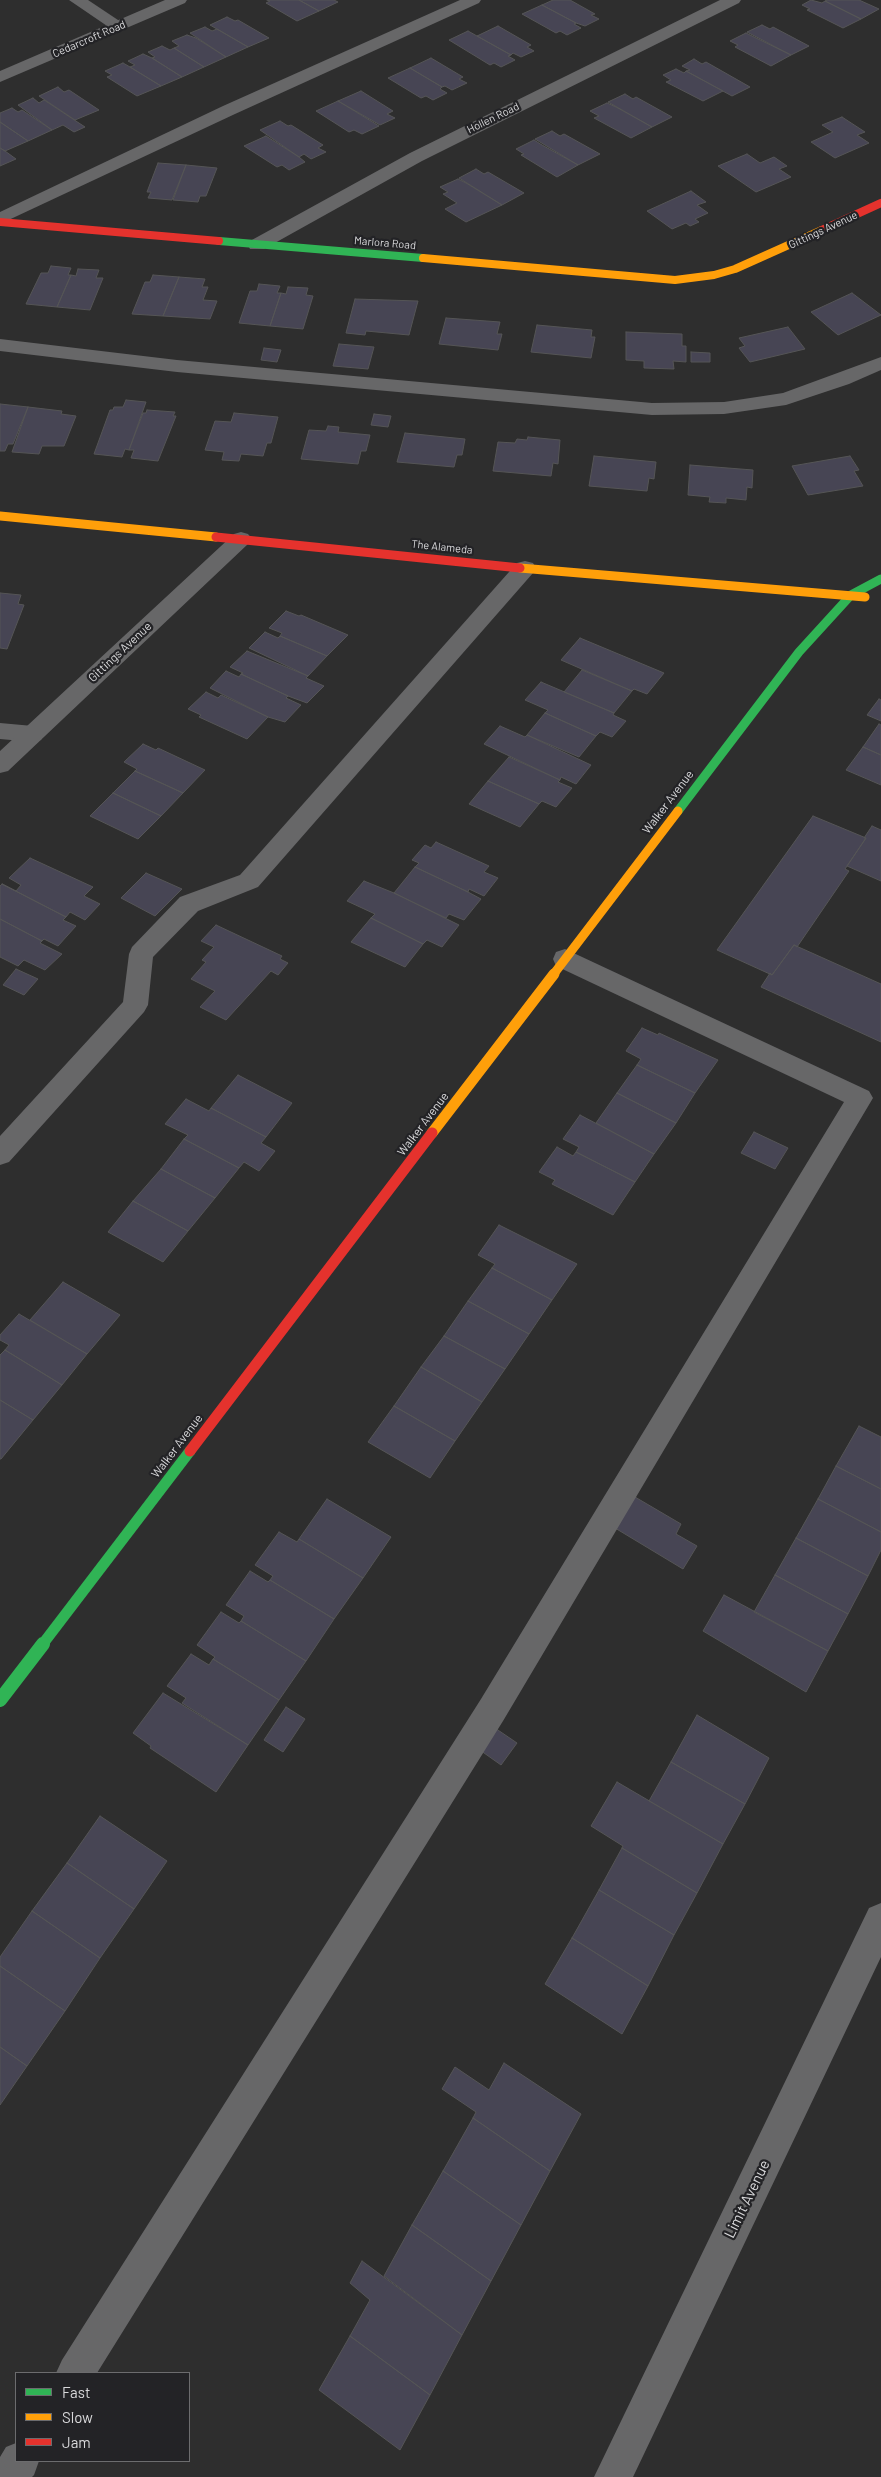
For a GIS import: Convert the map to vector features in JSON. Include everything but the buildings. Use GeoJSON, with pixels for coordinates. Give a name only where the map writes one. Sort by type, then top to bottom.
{"type":"FeatureCollection","features":[{"type":"Feature","properties":{"kind":"street"},"geometry":{"type":"LineString","coordinates":[[76,0],[119,26]]}},
{"type":"Feature","properties":{"kind":"street","name":"Cedarcroft Road"},"geometry":{"type":"LineString","coordinates":[[0,78],[179,0]]}},
{"type":"Feature","properties":{"kind":"street"},"geometry":{"type":"LineString","coordinates":[[0,221],[229,110],[473,0]]}},
{"type":"Feature","properties":{"kind":"street","name":"Hollen Road"},"geometry":{"type":"LineString","coordinates":[[257,245],[416,157],[733,0]]}},
{"type":"Feature","properties":{"kind":"street","name":"Gittings Avenue"},"geometry":{"type":"LineString","coordinates":[[765,256],[881,203]]}},
{"type":"Feature","properties":{"kind":"street","name":"Marlora Road"},"geometry":{"type":"LineString","coordinates":[[0,221],[257,245],[675,280],[714,275],[765,256]]}},
{"type":"Feature","properties":{"kind":"street"},"geometry":{"type":"LineString","coordinates":[[0,345],[187,367],[652,409],[724,408],[786,399],[842,380],[881,363]]}},
{"type":"Feature","properties":{"kind":"street","name":"The Alameda"},"geometry":{"type":"LineString","coordinates":[[0,516],[525,568],[874,598]]}},
{"type":"Feature","properties":{"kind":"street","name":"Gittings Avenue"},"geometry":{"type":"LineString","coordinates":[[0,764],[241,539]]}},
{"type":"Feature","properties":{"kind":"street"},"geometry":{"type":"LineString","coordinates":[[0,1154],[134,1005],[141,954],[189,904],[249,881],[525,568]]}},
{"type":"Feature","properties":{"kind":"street","name":"Walker Avenue"},"geometry":{"type":"LineString","coordinates":[[0,1700],[799,652],[851,595],[881,579]]}},
{"type":"Feature","properties":{"kind":"street"},"geometry":{"type":"LineString","coordinates":[[0,731],[33,734]]}},
{"type":"Feature","properties":{"kind":"street"},"geometry":{"type":"LineString","coordinates":[[76,2372],[492,1710],[860,1098],[565,958]]}},
{"type":"Feature","properties":{"kind":"street","name":"Limit Avenue"},"geometry":{"type":"LineString","coordinates":[[613,2477],[881,1920]]}},
{"type":"Feature","properties":{"kind":"street"},"geometry":{"type":"LineString","coordinates":[[10,2477],[19,2462]]}},
{"type":"Feature","properties":{"kind":"traffic: fast"},"geometry":{"type":"LineString","coordinates":[[219,241],[423,258]]}},
{"type":"Feature","properties":{"kind":"traffic: fast"},"geometry":{"type":"LineString","coordinates":[[678,811],[799,652],[851,595],[881,579]]}},
{"type":"Feature","properties":{"kind":"traffic: fast"},"geometry":{"type":"LineString","coordinates":[[0,1700],[190,1451]]}},
{"type":"Feature","properties":{"kind":"traffic: slow"},"geometry":{"type":"LineString","coordinates":[[423,258],[675,280],[714,275],[735,269],[822,230]]}},
{"type":"Feature","properties":{"kind":"traffic: slow"},"geometry":{"type":"LineString","coordinates":[[0,516],[216,537]]}},
{"type":"Feature","properties":{"kind":"traffic: slow"},"geometry":{"type":"LineString","coordinates":[[520,568],[865,597]]}},
{"type":"Feature","properties":{"kind":"traffic: slow"},"geometry":{"type":"LineString","coordinates":[[432,1133],[678,811]]}},
{"type":"Feature","properties":{"kind":"traffic: jam"},"geometry":{"type":"LineString","coordinates":[[822,230],[881,203]]}},
{"type":"Feature","properties":{"kind":"traffic: jam"},"geometry":{"type":"LineString","coordinates":[[0,222],[219,241]]}},
{"type":"Feature","properties":{"kind":"traffic: jam"},"geometry":{"type":"LineString","coordinates":[[216,537],[520,568]]}},
{"type":"Feature","properties":{"kind":"traffic: jam"},"geometry":{"type":"LineString","coordinates":[[190,1451],[432,1133]]}}]}
